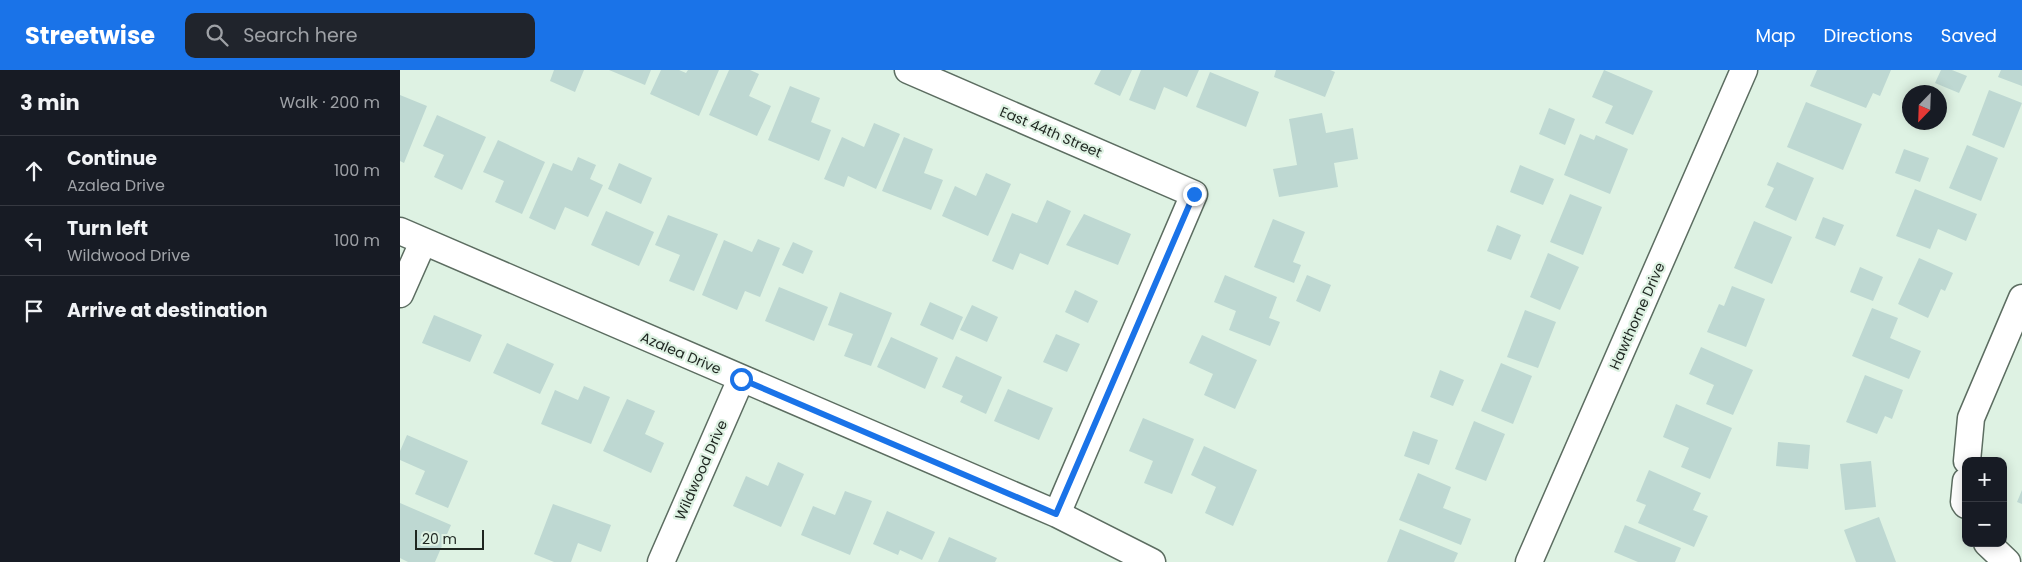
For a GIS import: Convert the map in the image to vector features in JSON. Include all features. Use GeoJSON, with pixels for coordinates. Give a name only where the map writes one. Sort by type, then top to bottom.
{"type":"FeatureCollection","features":[{"type":"Feature","properties":{"kind":"street","name":"East 44th Street"},"geometry":{"type":"LineString","coordinates":[[908,70],[1194,194],[1056,514]]}},
{"type":"Feature","properties":{"kind":"street","name":"Hawthorne Drive"},"geometry":{"type":"LineString","coordinates":[[1529,562],[1744,70]]}},
{"type":"Feature","properties":{"kind":"street","name":"Azalea Drive"},"geometry":{"type":"LineString","coordinates":[[411,236],[1056,514],[1152,562]]}},
{"type":"Feature","properties":{"kind":"street"},"geometry":{"type":"LineString","coordinates":[[400,294],[411,236]]}},
{"type":"Feature","properties":{"kind":"street"},"geometry":{"type":"LineString","coordinates":[[1967,457],[1971,418],[2022,298]]}},
{"type":"Feature","properties":{"kind":"street","name":"Wildwood Drive"},"geometry":{"type":"LineString","coordinates":[[661,562],[741,379]]}},
{"type":"Feature","properties":{"kind":"street"},"geometry":{"type":"LineString","coordinates":[[1991,547],[2007,562]]}},
{"type":"Feature","properties":{"kind":"building"},"geometry":{"type":"Polygon","coordinates":[[[554,70],[584,70],[575,92],[550,81],[554,70]]]}},
{"type":"Feature","properties":{"kind":"building"},"geometry":{"type":"Polygon","coordinates":[[[609,70],[651,70],[645,85],[609,70]]]}},
{"type":"Feature","properties":{"kind":"building"},"geometry":{"type":"Polygon","coordinates":[[[661,70],[679,70],[686,73],[688,70],[719,70],[699,116],[650,94],[661,70]]]}},
{"type":"Feature","properties":{"kind":"building"},"geometry":{"type":"Polygon","coordinates":[[[729,70],[750,70],[759,74],[749,96],[771,106],[757,136],[709,115],[729,70]]]}},
{"type":"Feature","properties":{"kind":"building"},"geometry":{"type":"Polygon","coordinates":[[[1101,70],[1132,70],[1120,96],[1094,84],[1101,70]]]}},
{"type":"Feature","properties":{"kind":"building"},"geometry":{"type":"Polygon","coordinates":[[[1141,70],[1199,70],[1187,97],[1164,87],[1155,110],[1129,100],[1141,70]]]}},
{"type":"Feature","properties":{"kind":"building"},"geometry":{"type":"Polygon","coordinates":[[[1276,70],[1330,70],[1335,72],[1325,97],[1274,77],[1276,70]]]}},
{"type":"Feature","properties":{"kind":"building"},"geometry":{"type":"Polygon","coordinates":[[[1604,70],[1653,91],[1633,135],[1605,123],[1613,106],[1592,97],[1604,70]]]}},
{"type":"Feature","properties":{"kind":"building"},"geometry":{"type":"Polygon","coordinates":[[[1817,70],[1891,70],[1880,96],[1873,93],[1866,108],[1810,86],[1817,70]]]}},
{"type":"Feature","properties":{"kind":"building"},"geometry":{"type":"Polygon","coordinates":[[[1941,70],[1952,70],[1967,76],[1959,93],[1947,88],[1947,85],[1935,83],[1941,70]]]}},
{"type":"Feature","properties":{"kind":"building"},"geometry":{"type":"Polygon","coordinates":[[[2001,70],[2022,70],[2022,86],[1998,77],[2001,70]]]}},
{"type":"Feature","properties":{"kind":"building"},"geometry":{"type":"Polygon","coordinates":[[[1210,72],[1259,92],[1246,127],[1196,107],[1210,72]]]}},
{"type":"Feature","properties":{"kind":"building"},"geometry":{"type":"Polygon","coordinates":[[[790,86],[820,98],[811,122],[831,130],[819,161],[768,140],[790,86]]]}},
{"type":"Feature","properties":{"kind":"building"},"geometry":{"type":"Polygon","coordinates":[[[1989,90],[2022,103],[2004,148],[1972,135],[1989,90]]]}},
{"type":"Feature","properties":{"kind":"building"},"geometry":{"type":"Polygon","coordinates":[[[400,95],[427,106],[404,163],[400,161],[400,95]]]}},
{"type":"Feature","properties":{"kind":"building"},"geometry":{"type":"Polygon","coordinates":[[[1806,102],[1862,124],[1843,170],[1787,147],[1806,102]]]}},
{"type":"Feature","properties":{"kind":"building"},"geometry":{"type":"Polygon","coordinates":[[[1549,108],[1575,119],[1565,145],[1539,134],[1549,108]]]}},
{"type":"Feature","properties":{"kind":"building"},"geometry":{"type":"Polygon","coordinates":[[[1322,113],[1326,133],[1353,128],[1358,159],[1334,163],[1338,187],[1279,197],[1273,169],[1297,165],[1289,119],[1322,113]]]}},
{"type":"Feature","properties":{"kind":"building"},"geometry":{"type":"Polygon","coordinates":[[[437,115],[486,137],[462,190],[434,177],[444,155],[423,146],[437,115]]]}},
{"type":"Feature","properties":{"kind":"building"},"geometry":{"type":"Polygon","coordinates":[[[874,123],[900,134],[876,189],[848,176],[844,187],[824,179],[842,137],[864,147],[874,123]]]}},
{"type":"Feature","properties":{"kind":"building"},"geometry":{"type":"Polygon","coordinates":[[[1580,134],[1594,140],[1596,135],[1628,149],[1610,194],[1564,175],[1580,134]]]}},
{"type":"Feature","properties":{"kind":"building"},"geometry":{"type":"Polygon","coordinates":[[[904,137],[933,149],[924,173],[943,180],[931,210],[882,191],[904,137]]]}},
{"type":"Feature","properties":{"kind":"building"},"geometry":{"type":"Polygon","coordinates":[[[498,140],[545,162],[522,214],[495,202],[504,181],[483,172],[498,140]]]}},
{"type":"Feature","properties":{"kind":"building"},"geometry":{"type":"Polygon","coordinates":[[[1967,145],[1998,158],[1981,201],[1949,188],[1967,145]]]}},
{"type":"Feature","properties":{"kind":"building"},"geometry":{"type":"Polygon","coordinates":[[[1904,149],[1929,158],[1920,182],[1895,173],[1904,149]]]}},
{"type":"Feature","properties":{"kind":"building"},"geometry":{"type":"Polygon","coordinates":[[[578,157],[596,165],[590,179],[603,185],[588,217],[565,207],[555,230],[529,218],[553,163],[572,171],[578,157]]]}},
{"type":"Feature","properties":{"kind":"building"},"geometry":{"type":"Polygon","coordinates":[[[1777,162],[1814,178],[1796,221],[1765,207],[1774,188],[1767,185],[1777,162]]]}},
{"type":"Feature","properties":{"kind":"building"},"geometry":{"type":"Polygon","coordinates":[[[619,163],[652,178],[641,204],[608,189],[619,163]]]}},
{"type":"Feature","properties":{"kind":"building"},"geometry":{"type":"Polygon","coordinates":[[[1520,165],[1554,179],[1543,205],[1510,192],[1520,165]]]}},
{"type":"Feature","properties":{"kind":"building"},"geometry":{"type":"Polygon","coordinates":[[[986,173],[1011,184],[988,236],[942,216],[955,186],[976,196],[986,173]]]}},
{"type":"Feature","properties":{"kind":"building"},"geometry":{"type":"Polygon","coordinates":[[[1915,189],[1977,214],[1966,241],[1938,229],[1930,249],[1896,236],[1915,189]]]}},
{"type":"Feature","properties":{"kind":"building"},"geometry":{"type":"Polygon","coordinates":[[[1570,194],[1602,207],[1583,255],[1550,242],[1570,194]]]}},
{"type":"Feature","properties":{"kind":"building"},"geometry":{"type":"Polygon","coordinates":[[[1047,200],[1071,211],[1048,265],[1020,253],[1013,270],[992,261],[1012,213],[1037,223],[1047,200]]]}},
{"type":"Feature","properties":{"kind":"building"},"geometry":{"type":"Polygon","coordinates":[[[606,211],[654,232],[639,266],[591,245],[606,211]]]}},
{"type":"Feature","properties":{"kind":"building"},"geometry":{"type":"Polygon","coordinates":[[[1084,214],[1131,234],[1118,265],[1066,245],[1084,214]]]}},
{"type":"Feature","properties":{"kind":"building"},"geometry":{"type":"Polygon","coordinates":[[[668,215],[718,234],[694,291],[669,281],[680,255],[655,245],[668,215]]]}},
{"type":"Feature","properties":{"kind":"building"},"geometry":{"type":"Polygon","coordinates":[[[1823,217],[1844,225],[1835,246],[1815,238],[1823,217]]]}},
{"type":"Feature","properties":{"kind":"building"},"geometry":{"type":"Polygon","coordinates":[[[1273,219],[1305,232],[1293,262],[1301,265],[1294,283],[1254,267],[1273,219]]]}},
{"type":"Feature","properties":{"kind":"building"},"geometry":{"type":"Polygon","coordinates":[[[1754,221],[1792,237],[1772,284],[1734,268],[1754,221]]]}},
{"type":"Feature","properties":{"kind":"building"},"geometry":{"type":"Polygon","coordinates":[[[1497,225],[1521,235],[1511,260],[1487,251],[1497,225]]]}},
{"type":"Feature","properties":{"kind":"building"},"geometry":{"type":"Polygon","coordinates":[[[758,239],[780,248],[760,297],[745,291],[737,310],[702,295],[724,240],[752,252],[758,239]]]}},
{"type":"Feature","properties":{"kind":"building"},"geometry":{"type":"Polygon","coordinates":[[[793,242],[813,251],[803,274],[782,265],[793,242]]]}},
{"type":"Feature","properties":{"kind":"building"},"geometry":{"type":"Polygon","coordinates":[[[1548,253],[1579,267],[1560,310],[1530,297],[1548,253]]]}},
{"type":"Feature","properties":{"kind":"building"},"geometry":{"type":"Polygon","coordinates":[[[1919,258],[1953,273],[1945,291],[1941,289],[1928,318],[1898,304],[1919,258]]]}},
{"type":"Feature","properties":{"kind":"building"},"geometry":{"type":"Polygon","coordinates":[[[1860,267],[1883,277],[1873,301],[1850,292],[1860,267]]]}},
{"type":"Feature","properties":{"kind":"building"},"geometry":{"type":"Polygon","coordinates":[[[1225,275],[1277,297],[1269,318],[1280,322],[1270,346],[1229,330],[1236,311],[1214,302],[1225,275]]]}},
{"type":"Feature","properties":{"kind":"building"},"geometry":{"type":"Polygon","coordinates":[[[1307,275],[1331,285],[1320,312],[1296,301],[1307,275]]]}},
{"type":"Feature","properties":{"kind":"building"},"geometry":{"type":"Polygon","coordinates":[[[1732,286],[1765,299],[1746,347],[1707,332],[1719,304],[1724,306],[1732,286]]]}},
{"type":"Feature","properties":{"kind":"building"},"geometry":{"type":"Polygon","coordinates":[[[779,287],[828,307],[814,341],[765,321],[779,287]]]}},
{"type":"Feature","properties":{"kind":"building"},"geometry":{"type":"Polygon","coordinates":[[[1075,290],[1098,301],[1088,323],[1065,312],[1075,290]]]}},
{"type":"Feature","properties":{"kind":"building"},"geometry":{"type":"Polygon","coordinates":[[[840,292],[892,313],[871,366],[844,356],[853,334],[828,325],[840,292]]]}},
{"type":"Feature","properties":{"kind":"building"},"geometry":{"type":"Polygon","coordinates":[[[930,302],[963,317],[953,340],[920,325],[930,302]]]}},
{"type":"Feature","properties":{"kind":"building"},"geometry":{"type":"Polygon","coordinates":[[[972,305],[998,317],[987,342],[960,330],[972,305]]]}},
{"type":"Feature","properties":{"kind":"building"},"geometry":{"type":"Polygon","coordinates":[[[1872,308],[1898,318],[1890,338],[1921,351],[1909,379],[1852,356],[1872,308]]]}},
{"type":"Feature","properties":{"kind":"building"},"geometry":{"type":"Polygon","coordinates":[[[1525,310],[1556,322],[1538,368],[1507,357],[1525,310]]]}},
{"type":"Feature","properties":{"kind":"building"},"geometry":{"type":"Polygon","coordinates":[[[434,315],[482,335],[470,362],[422,343],[434,315]]]}},
{"type":"Feature","properties":{"kind":"building"},"geometry":{"type":"Polygon","coordinates":[[[1056,334],[1080,344],[1067,372],[1043,362],[1056,334]]]}},
{"type":"Feature","properties":{"kind":"building"},"geometry":{"type":"Polygon","coordinates":[[[1202,335],[1257,360],[1235,409],[1204,395],[1213,374],[1189,363],[1202,335]]]}},
{"type":"Feature","properties":{"kind":"building"},"geometry":{"type":"Polygon","coordinates":[[[891,337],[938,358],[925,389],[877,367],[891,337]]]}},
{"type":"Feature","properties":{"kind":"building"},"geometry":{"type":"Polygon","coordinates":[[[507,343],[554,364],[540,394],[493,373],[507,343]]]}},
{"type":"Feature","properties":{"kind":"building"},"geometry":{"type":"Polygon","coordinates":[[[1701,347],[1753,370],[1733,415],[1706,404],[1714,385],[1689,374],[1701,347]]]}},
{"type":"Feature","properties":{"kind":"building"},"geometry":{"type":"Polygon","coordinates":[[[956,356],[1002,377],[986,414],[960,402],[963,396],[942,387],[956,356]]]}},
{"type":"Feature","properties":{"kind":"building"},"geometry":{"type":"Polygon","coordinates":[[[1501,363],[1532,376],[1513,424],[1481,411],[1501,363]]]}},
{"type":"Feature","properties":{"kind":"building"},"geometry":{"type":"Polygon","coordinates":[[[1440,370],[1464,380],[1453,406],[1430,397],[1440,370]]]}},
{"type":"Feature","properties":{"kind":"building"},"geometry":{"type":"Polygon","coordinates":[[[1865,375],[1903,390],[1892,419],[1885,416],[1877,434],[1846,422],[1865,375]]]}},
{"type":"Feature","properties":{"kind":"building"},"geometry":{"type":"Polygon","coordinates":[[[584,386],[610,397],[591,444],[541,424],[555,390],[578,400],[584,386]]]}},
{"type":"Feature","properties":{"kind":"building"},"geometry":{"type":"Polygon","coordinates":[[[1008,389],[1053,408],[1039,440],[994,421],[1008,389]]]}},
{"type":"Feature","properties":{"kind":"building"},"geometry":{"type":"Polygon","coordinates":[[[627,399],[655,411],[645,434],[664,443],[651,473],[603,451],[627,399]]]}},
{"type":"Feature","properties":{"kind":"building"},"geometry":{"type":"Polygon","coordinates":[[[1676,404],[1732,428],[1710,479],[1681,467],[1689,448],[1663,437],[1676,404]]]}},
{"type":"Feature","properties":{"kind":"building"},"geometry":{"type":"Polygon","coordinates":[[[1143,418],[1194,439],[1172,494],[1144,483],[1153,461],[1129,451],[1143,418]]]}},
{"type":"Feature","properties":{"kind":"building"},"geometry":{"type":"Polygon","coordinates":[[[1474,421],[1505,434],[1486,481],[1455,469],[1474,421]]]}},
{"type":"Feature","properties":{"kind":"building"},"geometry":{"type":"Polygon","coordinates":[[[1413,431],[1438,440],[1429,465],[1404,456],[1413,431]]]}},
{"type":"Feature","properties":{"kind":"building"},"geometry":{"type":"Polygon","coordinates":[[[407,435],[468,461],[448,508],[415,494],[425,471],[400,460],[400,451],[407,435]]]}},
{"type":"Feature","properties":{"kind":"building"},"geometry":{"type":"Polygon","coordinates":[[[1778,442],[1810,445],[1808,469],[1776,466],[1778,442]]]}},
{"type":"Feature","properties":{"kind":"building"},"geometry":{"type":"Polygon","coordinates":[[[1204,446],[1257,470],[1233,526],[1205,513],[1216,487],[1191,475],[1204,446]]]}},
{"type":"Feature","properties":{"kind":"building"},"geometry":{"type":"Polygon","coordinates":[[[1871,461],[1876,507],[1845,510],[1840,464],[1871,461]]]}},
{"type":"Feature","properties":{"kind":"building"},"geometry":{"type":"Polygon","coordinates":[[[778,462],[804,474],[781,527],[733,506],[746,476],[768,486],[778,462]]]}},
{"type":"Feature","properties":{"kind":"building"},"geometry":{"type":"Polygon","coordinates":[[[1649,470],[1701,493],[1693,510],[1708,516],[1694,547],[1638,523],[1646,505],[1636,501],[1649,470]]]}},
{"type":"Feature","properties":{"kind":"building"},"geometry":{"type":"Polygon","coordinates":[[[1418,473],[1451,487],[1443,508],[1471,519],[1461,545],[1399,520],[1418,473]]]}},
{"type":"Feature","properties":{"kind":"building"},"geometry":{"type":"Polygon","coordinates":[[[2022,490],[2022,504],[2017,502],[2022,490]]]}},
{"type":"Feature","properties":{"kind":"building"},"geometry":{"type":"Polygon","coordinates":[[[845,491],[872,501],[850,555],[801,535],[813,506],[835,515],[845,491]]]}},
{"type":"Feature","properties":{"kind":"building"},"geometry":{"type":"Polygon","coordinates":[[[400,503],[451,525],[435,562],[408,562],[400,558],[400,503]]]}},
{"type":"Feature","properties":{"kind":"building"},"geometry":{"type":"Polygon","coordinates":[[[553,504],[611,525],[601,552],[578,543],[571,562],[554,562],[534,554],[553,504]]]}},
{"type":"Feature","properties":{"kind":"building"},"geometry":{"type":"Polygon","coordinates":[[[887,511],[935,532],[922,560],[900,550],[898,555],[873,544],[887,511]]]}},
{"type":"Feature","properties":{"kind":"building"},"geometry":{"type":"Polygon","coordinates":[[[1879,517],[1896,562],[1856,562],[1844,530],[1879,517]]]}},
{"type":"Feature","properties":{"kind":"building"},"geometry":{"type":"Polygon","coordinates":[[[1625,525],[1681,548],[1675,562],[1638,562],[1614,552],[1625,525]]]}},
{"type":"Feature","properties":{"kind":"building"},"geometry":{"type":"Polygon","coordinates":[[[1400,529],[1458,553],[1454,562],[1387,562],[1400,529]]]}},
{"type":"Feature","properties":{"kind":"building"},"geometry":{"type":"Polygon","coordinates":[[[949,537],[997,558],[995,562],[938,562],[949,537]]]}},
{"type":"Feature","properties":{"kind":"route"},"geometry":{"type":"LineString","coordinates":[[741,379],[1056,514],[1194,194]]}}]}
